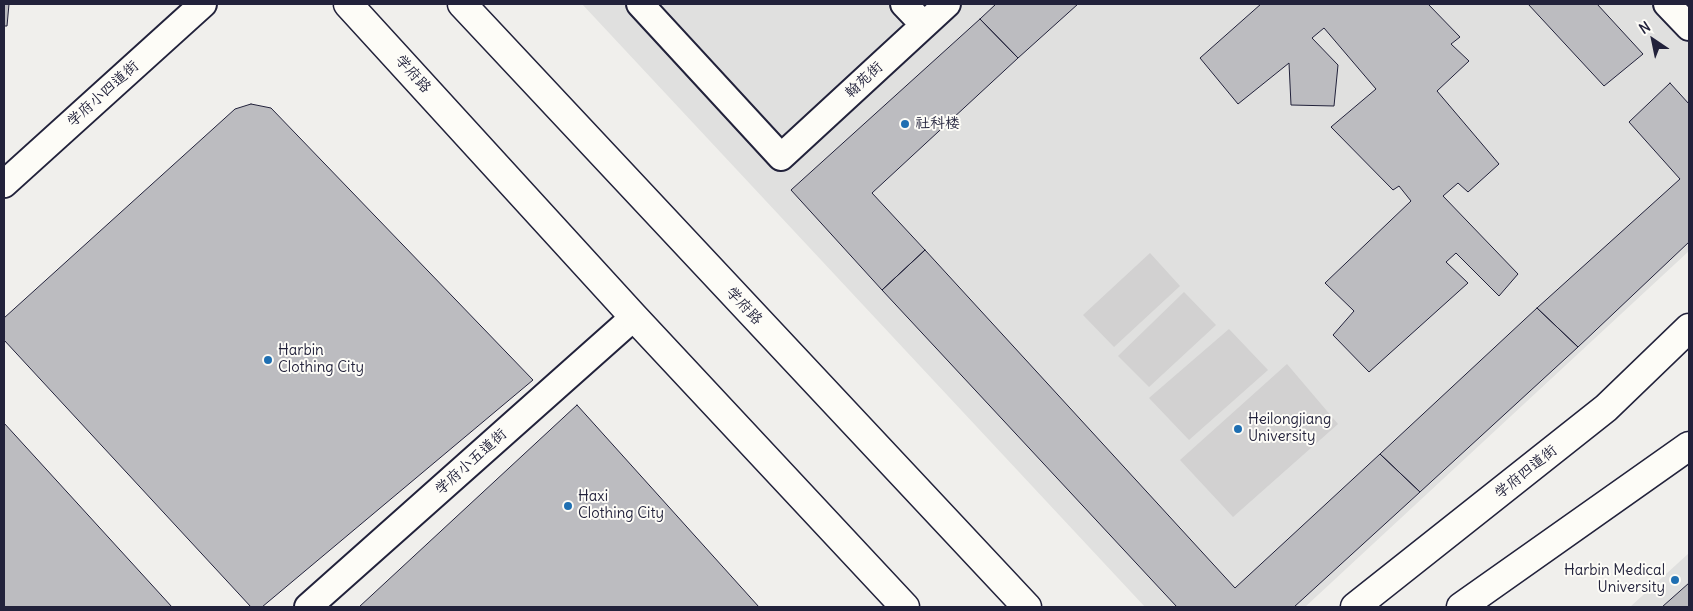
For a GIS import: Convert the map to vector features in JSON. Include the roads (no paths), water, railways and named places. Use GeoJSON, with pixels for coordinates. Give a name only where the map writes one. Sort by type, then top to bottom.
{"type":"FeatureCollection","features":[{"type":"Feature","properties":{"kind":"main road","name":"学府路"},"geometry":{"type":"LineString","coordinates":[[348,4],[634,317],[905,607]]}},
{"type":"Feature","properties":{"kind":"main road","name":"学府路"},"geometry":{"type":"LineString","coordinates":[[462,4],[1027,607]]}},
{"type":"Feature","properties":{"kind":"main road","name":"学府四道街"},"geometry":{"type":"LineString","coordinates":[[1356,607],[1606,408],[1689,328]]}},
{"type":"Feature","properties":{"kind":"main road"},"geometry":{"type":"LineString","coordinates":[[1461,607],[1689,446]]}},
{"type":"Feature","properties":{"kind":"street","name":"学府小四道街"},"geometry":{"type":"LineString","coordinates":[[4,184],[203,4]]}},
{"type":"Feature","properties":{"kind":"street","name":"翰苑街"},"geometry":{"type":"LineString","coordinates":[[640,4],[781,157],[947,4]]}},
{"type":"Feature","properties":{"kind":"street"},"geometry":{"type":"LineString","coordinates":[[904,4],[924,25]]}},
{"type":"Feature","properties":{"kind":"street"},"geometry":{"type":"LineString","coordinates":[[1667,4],[1689,27]]}},
{"type":"Feature","properties":{"kind":"street","name":"学府小五道街"},"geometry":{"type":"LineString","coordinates":[[308,607],[634,317]]}},
{"type":"Feature","properties":{"kind":"place","name":"社科楼"},"geometry":{"type":"Point","coordinates":[905,124]}},
{"type":"Feature","properties":{"kind":"place","name":"Harbin Clothing City"},"geometry":{"type":"Point","coordinates":[268,360]}},
{"type":"Feature","properties":{"kind":"place","name":"Heilongjiang University"},"geometry":{"type":"Point","coordinates":[1238,429]}},
{"type":"Feature","properties":{"kind":"place","name":"Haxi Clothing City"},"geometry":{"type":"Point","coordinates":[568,506]}},
{"type":"Feature","properties":{"kind":"place","name":"Harbin Medical University"},"geometry":{"type":"Point","coordinates":[1675,580]}}]}
